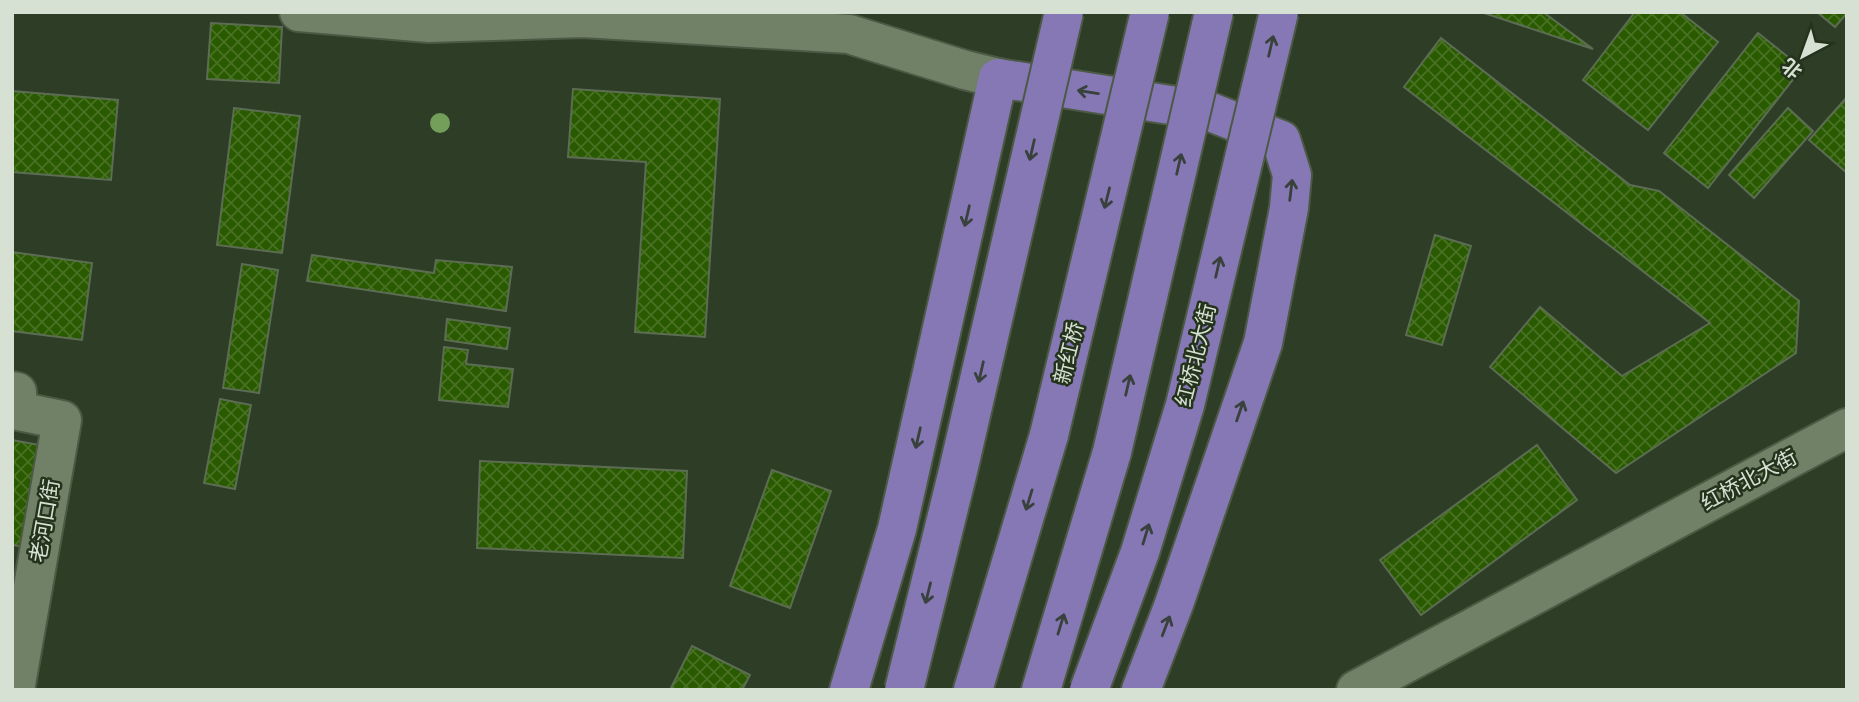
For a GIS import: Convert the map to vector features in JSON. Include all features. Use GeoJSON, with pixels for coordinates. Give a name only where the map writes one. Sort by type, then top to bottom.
{"type":"FeatureCollection","features":[{"type":"Feature","properties":{"kind":"main road"},"geometry":{"type":"LineString","coordinates":[[904,690],[1065,12]]}},
{"type":"Feature","properties":{"kind":"main road","name":"新红桥"},"geometry":{"type":"LineString","coordinates":[[973,690],[1049,435],[1150,12]]}},
{"type":"Feature","properties":{"kind":"main road"},"geometry":{"type":"LineString","coordinates":[[1041,690],[1112,452],[1214,12]]}},
{"type":"Feature","properties":{"kind":"main road","name":"红桥北大街"},"geometry":{"type":"LineString","coordinates":[[1089,690],[1140,552],[1185,405],[1279,12]]}},
{"type":"Feature","properties":{"kind":"main road"},"geometry":{"type":"LineString","coordinates":[[851,686],[897,529],[998,78],[1208,111],[1281,140],[1292,175],[1289,208],[1263,343],[1174,604],[1141,690]]}},
{"type":"Feature","properties":{"kind":"street"},"geometry":{"type":"LineString","coordinates":[[299,12],[429,23],[583,18],[849,34],[998,78]]}},
{"type":"Feature","properties":{"kind":"street","name":"老河口街"},"geometry":{"type":"LineString","coordinates":[[12,391],[17,392],[18,411],[62,420],[15,690]]}},
{"type":"Feature","properties":{"kind":"street","name":"红桥北大街"},"geometry":{"type":"LineString","coordinates":[[1356,690],[1847,428]]}},
{"type":"Feature","properties":{"kind":"building"},"geometry":{"type":"Polygon","coordinates":[[[1481,12],[1543,12],[1593,49],[1481,12]]]}},
{"type":"Feature","properties":{"kind":"building"},"geometry":{"type":"Polygon","coordinates":[[[1635,12],[1680,12],[1718,42],[1648,130],[1583,80],[1635,12]]]}},
{"type":"Feature","properties":{"kind":"building"},"geometry":{"type":"Polygon","coordinates":[[[1817,12],[1847,12],[1847,13],[1835,27],[1817,12]]]}},
{"type":"Feature","properties":{"kind":"building"},"geometry":{"type":"Polygon","coordinates":[[[211,23],[282,27],[279,83],[207,79],[211,23]]]}},
{"type":"Feature","properties":{"kind":"building"},"geometry":{"type":"Polygon","coordinates":[[[1758,33],[1802,68],[1708,188],[1664,153],[1758,33]]]}},
{"type":"Feature","properties":{"kind":"building"},"geometry":{"type":"Polygon","coordinates":[[[1441,38],[1630,185],[1659,191],[1799,301],[1796,353],[1616,473],[1490,367],[1540,307],[1622,376],[1710,323],[1404,87],[1441,38]]]}},
{"type":"Feature","properties":{"kind":"building"},"geometry":{"type":"Polygon","coordinates":[[[573,89],[720,99],[705,337],[635,332],[646,162],[568,157],[573,89]]]}},
{"type":"Feature","properties":{"kind":"building"},"geometry":{"type":"Polygon","coordinates":[[[12,91],[118,100],[111,180],[12,172],[12,91]]]}},
{"type":"Feature","properties":{"kind":"building"},"geometry":{"type":"Polygon","coordinates":[[[1847,97],[1847,173],[1809,140],[1847,97]]]}},
{"type":"Feature","properties":{"kind":"building"},"geometry":{"type":"Polygon","coordinates":[[[234,108],[300,116],[282,253],[217,245],[234,108]]]}},
{"type":"Feature","properties":{"kind":"building"},"geometry":{"type":"Polygon","coordinates":[[[1788,108],[1813,131],[1754,198],[1729,175],[1788,108]]]}},
{"type":"Feature","properties":{"kind":"building"},"geometry":{"type":"Polygon","coordinates":[[[1435,235],[1471,246],[1442,345],[1406,335],[1435,235]]]}},
{"type":"Feature","properties":{"kind":"building"},"geometry":{"type":"Polygon","coordinates":[[[12,252],[92,263],[82,340],[12,331],[12,252]]]}},
{"type":"Feature","properties":{"kind":"building"},"geometry":{"type":"Polygon","coordinates":[[[312,255],[434,273],[436,260],[512,267],[506,311],[307,281],[312,255]]]}},
{"type":"Feature","properties":{"kind":"building"},"geometry":{"type":"Polygon","coordinates":[[[242,264],[278,270],[259,393],[223,388],[242,264]]]}},
{"type":"Feature","properties":{"kind":"building"},"geometry":{"type":"Polygon","coordinates":[[[447,319],[510,328],[507,349],[445,340],[447,319]]]}},
{"type":"Feature","properties":{"kind":"building"},"geometry":{"type":"Polygon","coordinates":[[[444,347],[468,350],[466,364],[513,369],[508,407],[439,400],[444,347]]]}},
{"type":"Feature","properties":{"kind":"building"},"geometry":{"type":"Polygon","coordinates":[[[220,399],[251,405],[235,489],[204,483],[220,399]]]}},
{"type":"Feature","properties":{"kind":"building"},"geometry":{"type":"Polygon","coordinates":[[[12,440],[45,446],[26,547],[12,545],[12,440]]]}},
{"type":"Feature","properties":{"kind":"building"},"geometry":{"type":"Polygon","coordinates":[[[1537,445],[1577,500],[1421,615],[1380,560],[1537,445]]]}},
{"type":"Feature","properties":{"kind":"building"},"geometry":{"type":"Polygon","coordinates":[[[480,461],[687,471],[683,558],[477,548],[480,461]]]}},
{"type":"Feature","properties":{"kind":"building"},"geometry":{"type":"Polygon","coordinates":[[[772,470],[831,491],[790,608],[730,586],[772,470]]]}},
{"type":"Feature","properties":{"kind":"building"},"geometry":{"type":"Polygon","coordinates":[[[692,646],[750,675],[742,690],[670,690],[692,646]]]}}]}
